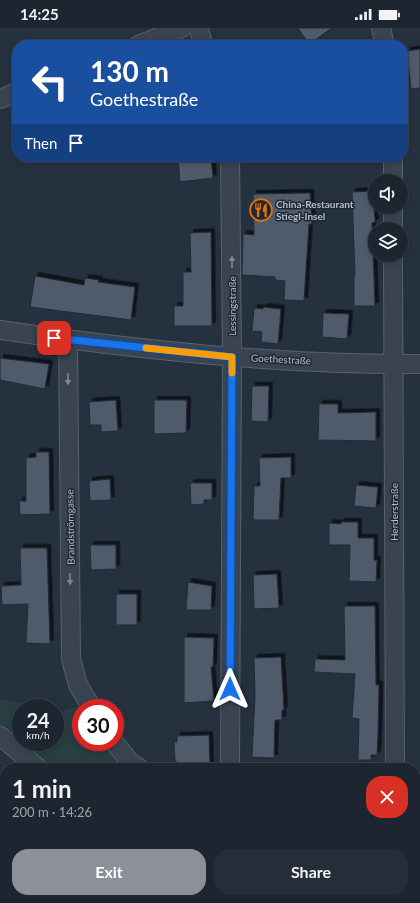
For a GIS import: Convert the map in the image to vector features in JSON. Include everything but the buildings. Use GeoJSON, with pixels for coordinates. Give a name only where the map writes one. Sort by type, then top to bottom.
{"type":"FeatureCollection","features":[{"type":"Feature","properties":{"kind":"street"},"geometry":{"type":"LineString","coordinates":[[151,40],[182,28]]}},
{"type":"Feature","properties":{"kind":"street"},"geometry":{"type":"LineString","coordinates":[[198,28],[202,40]]}},
{"type":"Feature","properties":{"kind":"street"},"geometry":{"type":"LineString","coordinates":[[381,28],[384,40]]}},
{"type":"Feature","properties":{"kind":"street"},"geometry":{"type":"LineString","coordinates":[[0,99],[12,94]]}},
{"type":"Feature","properties":{"kind":"street","name":"Lessingstraße"},"geometry":{"type":"LineString","coordinates":[[230,162],[232,357],[230,763]]}},
{"type":"Feature","properties":{"kind":"street"},"geometry":{"type":"LineString","coordinates":[[393,162],[393,174]]}},
{"type":"Feature","properties":{"kind":"street","name":"Herderstraße"},"geometry":{"type":"LineString","coordinates":[[393,262],[395,763]]}},
{"type":"Feature","properties":{"kind":"street","name":"Goethestraße"},"geometry":{"type":"LineString","coordinates":[[0,330],[68,340],[232,357],[420,364]]}},
{"type":"Feature","properties":{"kind":"street","name":"Brandströmgasse"},"geometry":{"type":"LineString","coordinates":[[68,340],[71,659],[78,685],[87,699]]}},
{"type":"Feature","properties":{"kind":"street"},"geometry":{"type":"LineString","coordinates":[[0,736],[32,763]]}},
{"type":"Feature","properties":{"kind":"street"},"geometry":{"type":"LineString","coordinates":[[121,751],[131,763]]}},
{"type":"Feature","properties":{"kind":"green space"},"geometry":{"type":"Polygon","coordinates":[[[0,699],[12,701],[12,737],[0,727],[0,699]]]}},
{"type":"Feature","properties":{"kind":"green space"},"geometry":{"type":"Polygon","coordinates":[[[72,708],[72,751],[115,751],[126,763],[41,763],[28,751],[64,751],[64,711],[72,708]]]}},
{"type":"Feature","properties":{"kind":"slow traffic"},"geometry":{"type":"LineString","coordinates":[[146,348],[232,357],[232,373]]}},
{"type":"Feature","properties":{"kind":"place","name":"China-Restaurant Stiegl-Insel"},"geometry":{"type":"Point","coordinates":[261,210]}},
{"type":"Feature","properties":{"kind":"route"},"geometry":{"type":"LineString","coordinates":[[54,338],[232,357],[230,689]]}}]}
